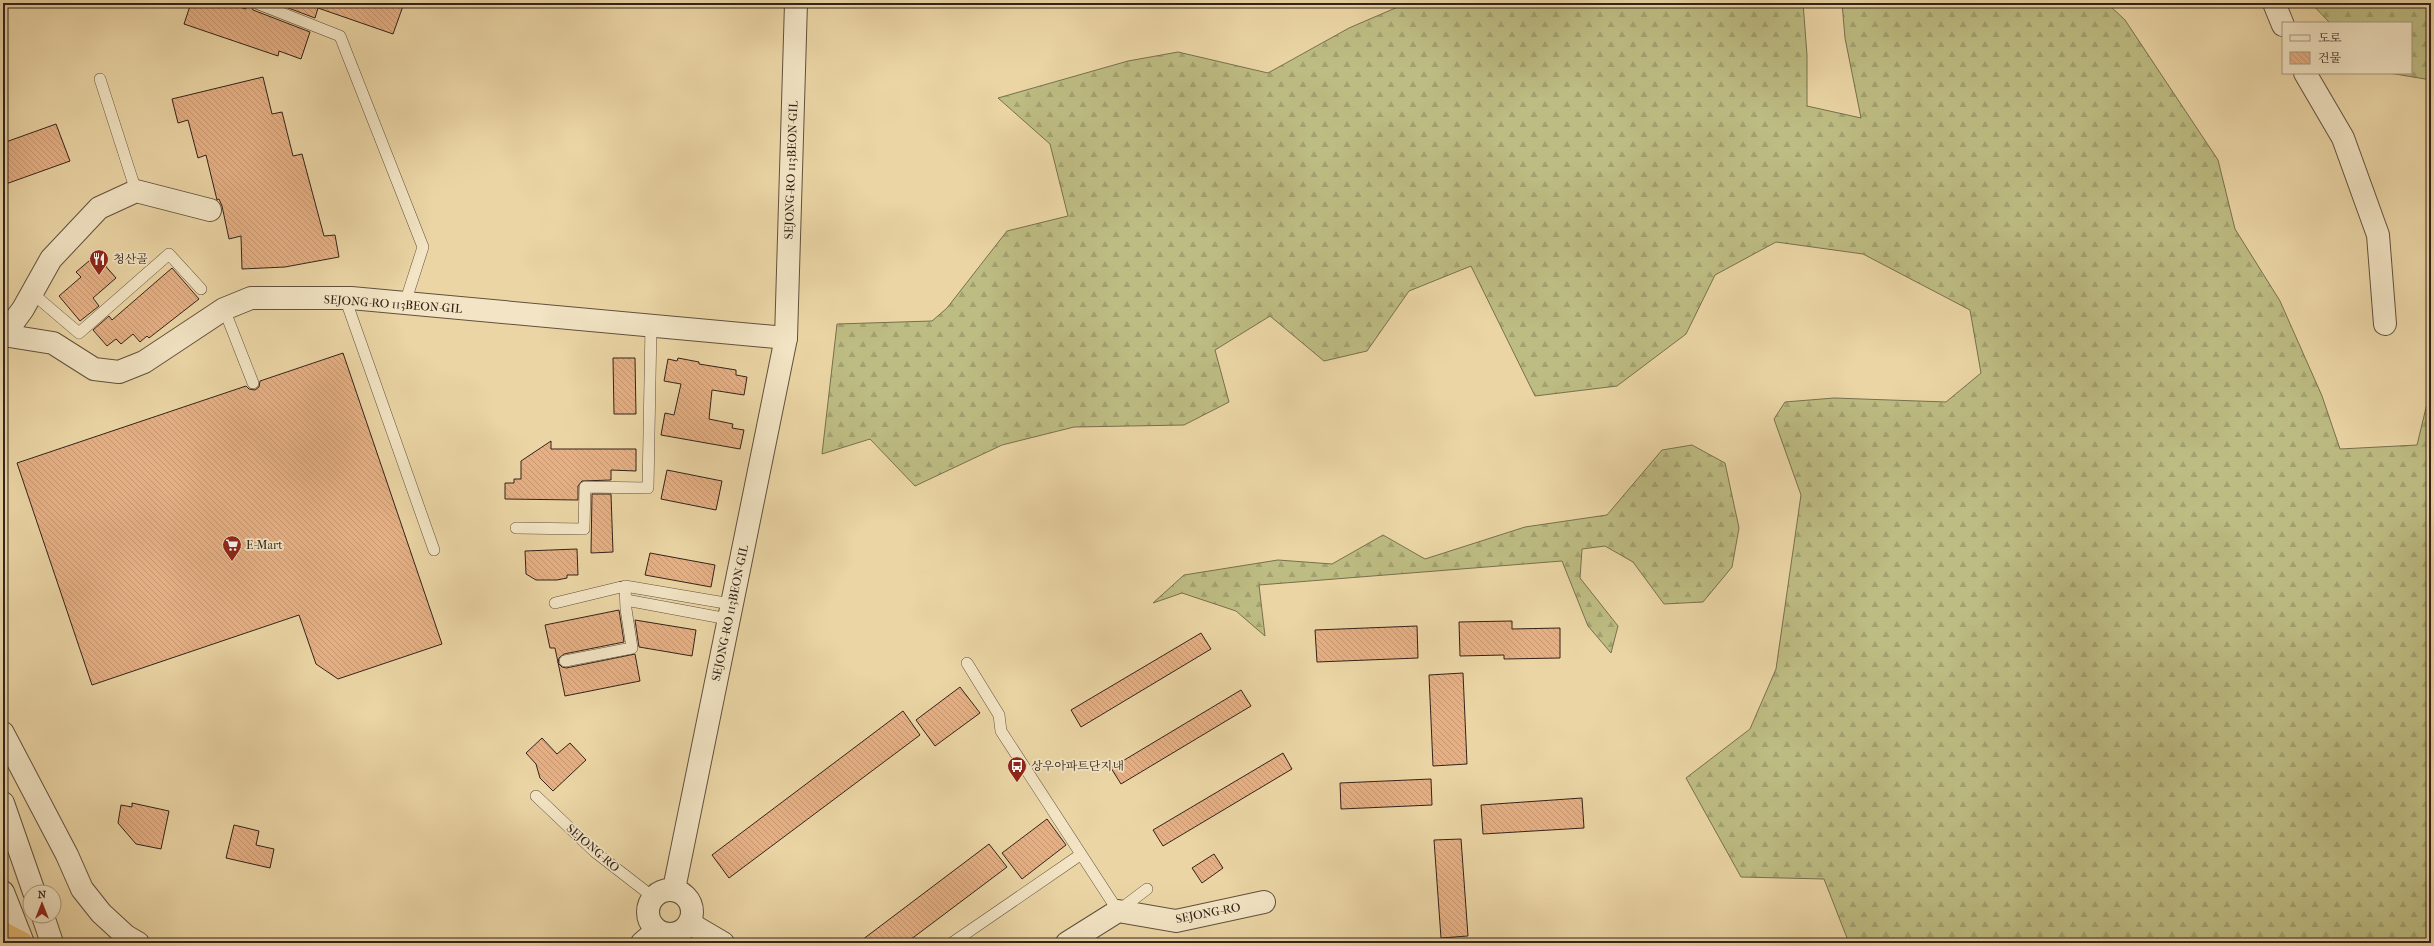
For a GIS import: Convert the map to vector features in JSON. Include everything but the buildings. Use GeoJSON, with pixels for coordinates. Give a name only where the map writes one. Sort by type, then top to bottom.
{"type":"FeatureCollection","features":[{"type":"Feature","properties":{"kind":"highway"},"geometry":{"type":"LineString","coordinates":[[3,933],[23,943]]}},
{"type":"Feature","properties":{"kind":"street","name":"SEJONG-RO 113BEON-GIL"},"geometry":{"type":"LineString","coordinates":[[674,889],[786,338],[796,3]]}},
{"type":"Feature","properties":{"kind":"street"},"geometry":{"type":"LineString","coordinates":[[2274,3],[2282,23]]}},
{"type":"Feature","properties":{"kind":"street"},"geometry":{"type":"LineString","coordinates":[[2306,74],[2343,138],[2378,235],[2385,324]]}},
{"type":"Feature","properties":{"kind":"street"},"geometry":{"type":"LineString","coordinates":[[4,335],[32,293],[51,259],[99,208],[136,191],[210,210]]}},
{"type":"Feature","properties":{"kind":"street","name":"SEJONG-RO 113BEON-GIL"},"geometry":{"type":"LineString","coordinates":[[4,335],[53,343],[94,369],[118,372],[144,362],[224,309],[251,298],[345,298],[786,338]]}},
{"type":"Feature","properties":{"kind":"street"},"geometry":{"type":"LineString","coordinates":[[3,733],[67,855],[82,889],[101,913],[126,936],[138,943]]}},
{"type":"Feature","properties":{"kind":"street"},"geometry":{"type":"LineString","coordinates":[[3,802],[31,884]]}},
{"type":"Feature","properties":{"kind":"street"},"geometry":{"type":"LineString","coordinates":[[674,889],[686,896],[690,902],[692,916],[689,923],[675,933],[664,933],[649,937],[652,925],[647,911],[653,897],[659,892],[674,889]]}},
{"type":"Feature","properties":{"kind":"street"},"geometry":{"type":"LineString","coordinates":[[3,892],[23,943]]}},
{"type":"Feature","properties":{"kind":"street","name":"SEJONG-RO"},"geometry":{"type":"LineString","coordinates":[[1118,911],[1176,921],[1264,902]]}},
{"type":"Feature","properties":{"kind":"street"},"geometry":{"type":"LineString","coordinates":[[1067,943],[1118,911]]}},
{"type":"Feature","properties":{"kind":"street"},"geometry":{"type":"LineString","coordinates":[[689,923],[723,943]]}},
{"type":"Feature","properties":{"kind":"street"},"geometry":{"type":"LineString","coordinates":[[45,924],[52,943]]}},
{"type":"Feature","properties":{"kind":"lane"},"geometry":{"type":"LineString","coordinates":[[256,3],[340,36],[423,247],[404,303]]}},
{"type":"Feature","properties":{"kind":"lane"},"geometry":{"type":"LineString","coordinates":[[100,79],[136,191]]}},
{"type":"Feature","properties":{"kind":"lane"},"geometry":{"type":"LineString","coordinates":[[32,293],[79,333],[169,254],[201,289]]}},
{"type":"Feature","properties":{"kind":"lane"},"geometry":{"type":"LineString","coordinates":[[345,298],[434,550]]}},
{"type":"Feature","properties":{"kind":"lane"},"geometry":{"type":"LineString","coordinates":[[224,309],[253,383]]}},
{"type":"Feature","properties":{"kind":"lane"},"geometry":{"type":"LineString","coordinates":[[516,528],[584,529],[585,487],[648,488],[651,325]]}},
{"type":"Feature","properties":{"kind":"lane"},"geometry":{"type":"LineString","coordinates":[[555,603],[625,586],[730,612]]}},
{"type":"Feature","properties":{"kind":"lane"},"geometry":{"type":"LineString","coordinates":[[565,662],[632,648],[625,586]]}},
{"type":"Feature","properties":{"kind":"lane"},"geometry":{"type":"LineString","coordinates":[[626,600],[730,612]]}},
{"type":"Feature","properties":{"kind":"lane"},"geometry":{"type":"LineString","coordinates":[[967,663],[999,715],[1001,731],[1080,855],[1118,911],[1147,889]]}},
{"type":"Feature","properties":{"kind":"lane","name":"SEJONG-RO"},"geometry":{"type":"LineString","coordinates":[[536,796],[594,852],[653,897]]}},
{"type":"Feature","properties":{"kind":"lane"},"geometry":{"type":"LineString","coordinates":[[952,943],[1080,855]]}},
{"type":"Feature","properties":{"kind":"green space"},"geometry":{"type":"Polygon","coordinates":[[[1407,3],[1803,3],[1807,55],[1807,106],[1861,118],[1845,38],[1842,3],[2107,3],[2125,20],[2218,160],[2235,229],[2280,301],[2322,396],[2340,449],[2417,445],[2431,387],[2431,943],[1849,943],[1824,879],[1741,877],[1686,778],[1750,729],[1776,669],[1801,495],[1774,419],[1785,402],[1834,398],[1946,402],[1981,373],[1970,310],[1863,254],[1776,242],[1715,275],[1686,334],[1617,386],[1535,396],[1471,266],[1409,291],[1367,351],[1324,361],[1270,316],[1215,350],[1229,402],[1184,425],[1074,427],[1002,445],[915,486],[870,439],[822,454],[837,324],[932,321],[947,308],[1007,231],[1068,216],[1050,144],[998,98],[1128,61],[1178,52],[1268,73],[1349,28],[1407,3]]]}},
{"type":"Feature","properties":{"kind":"green space"},"geometry":{"type":"Polygon","coordinates":[[[2311,3],[2431,3],[2431,80],[2395,74],[2412,74],[2412,22],[2329,22],[2311,3]]]}},
{"type":"Feature","properties":{"kind":"green space"},"geometry":{"type":"Polygon","coordinates":[[[1692,445],[1725,463],[1739,528],[1732,567],[1703,602],[1664,604],[1633,562],[1605,546],[1582,549],[1580,578],[1618,626],[1611,653],[1588,626],[1562,561],[1259,585],[1265,636],[1236,611],[1182,593],[1153,603],[1184,575],[1278,560],[1332,564],[1383,535],[1425,559],[1525,527],[1607,515],[1662,450],[1692,445]]]}},
{"type":"Feature","properties":{"kind":"place","name":"청산골"},"geometry":{"type":"Point","coordinates":[99,276]}},
{"type":"Feature","properties":{"kind":"place","name":"E-Mart"},"geometry":{"type":"Point","coordinates":[232,562]}},
{"type":"Feature","properties":{"kind":"place","name":"상우아파트단지내"},"geometry":{"type":"Point","coordinates":[1017,783]}}]}
